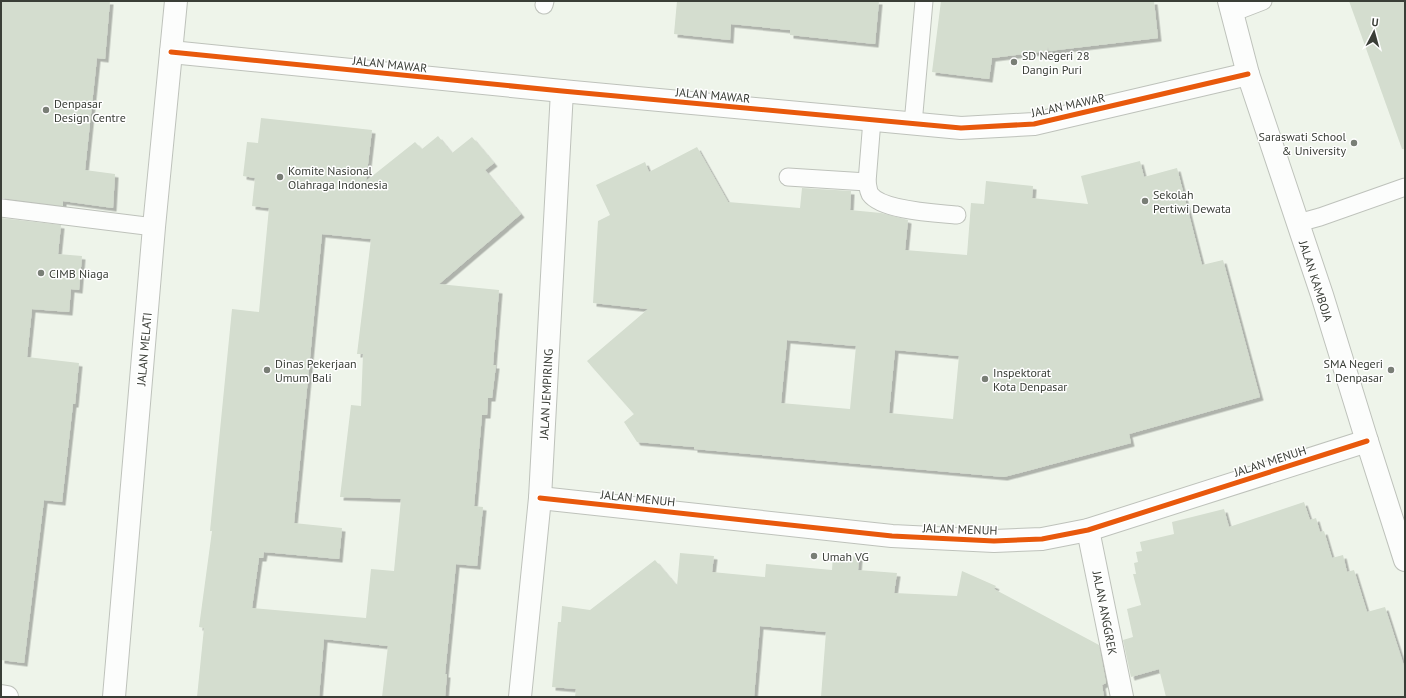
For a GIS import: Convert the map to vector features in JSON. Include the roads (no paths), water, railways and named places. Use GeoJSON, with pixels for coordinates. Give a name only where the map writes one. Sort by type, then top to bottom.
{"type":"FeatureCollection","features":[{"type":"Feature","properties":{"kind":"street","name":"JALAN MELATI"},"geometry":{"type":"LineString","coordinates":[[114,697],[154,227],[176,1]]}},
{"type":"Feature","properties":{"kind":"street","name":"JALAN KAMBOJA"},"geometry":{"type":"LineString","coordinates":[[1231,7],[1248,74],[1322,295],[1405,560]]}},
{"type":"Feature","properties":{"kind":"street","name":"JALAN MAWAR"},"geometry":{"type":"LineString","coordinates":[[171,52],[562,91],[961,128],[1034,124],[1248,74]]}},
{"type":"Feature","properties":{"kind":"street","name":"JALAN JEMPIRING"},"geometry":{"type":"LineString","coordinates":[[520,697],[540,498],[562,91]]}},
{"type":"Feature","properties":{"kind":"street","name":"JALAN MENUH"},"geometry":{"type":"LineString","coordinates":[[540,498],[892,536],[994,541],[1042,539],[1088,530],[1367,441]]}},
{"type":"Feature","properties":{"kind":"street","name":"JALAN ANGGREK"},"geometry":{"type":"LineString","coordinates":[[1088,530],[1122,697]]}},
{"type":"Feature","properties":{"kind":"street"},"geometry":{"type":"LineString","coordinates":[[1,696],[7,697]]}},
{"type":"Feature","properties":{"kind":"lane"},"geometry":{"type":"LineString","coordinates":[[914,124],[924,1]]}},
{"type":"Feature","properties":{"kind":"lane"},"geometry":{"type":"LineString","coordinates":[[1231,7],[1263,1]]}},
{"type":"Feature","properties":{"kind":"lane"},"geometry":{"type":"LineString","coordinates":[[872,120],[867,182],[871,194],[876,200],[899,208],[957,215]]}},
{"type":"Feature","properties":{"kind":"lane"},"geometry":{"type":"LineString","coordinates":[[788,177],[867,182]]}},
{"type":"Feature","properties":{"kind":"lane"},"geometry":{"type":"LineString","coordinates":[[1298,224],[1405,187]]}},
{"type":"Feature","properties":{"kind":"lane"},"geometry":{"type":"LineString","coordinates":[[1,208],[154,227]]}},
{"type":"Feature","properties":{"kind":"place","name":"SD Negeri 28 Dangin Puri"},"geometry":{"type":"Point","coordinates":[1014,62]}},
{"type":"Feature","properties":{"kind":"place","name":"Denpasar Design Centre"},"geometry":{"type":"Point","coordinates":[46,110]}},
{"type":"Feature","properties":{"kind":"place","name":"Saraswati School & University"},"geometry":{"type":"Point","coordinates":[1354,143]}},
{"type":"Feature","properties":{"kind":"place","name":"Komite Nasional Olahraga Indonesia"},"geometry":{"type":"Point","coordinates":[280,177]}},
{"type":"Feature","properties":{"kind":"place","name":"Sekolah Pertiwi Dewata"},"geometry":{"type":"Point","coordinates":[1145,201]}},
{"type":"Feature","properties":{"kind":"place","name":"CIMB Niaga"},"geometry":{"type":"Point","coordinates":[41,273]}},
{"type":"Feature","properties":{"kind":"place","name":"Dinas Pekerjaan Umum Bali"},"geometry":{"type":"Point","coordinates":[267,370]}},
{"type":"Feature","properties":{"kind":"place","name":"SMA Negeri 1 Denpasar"},"geometry":{"type":"Point","coordinates":[1391,370]}},
{"type":"Feature","properties":{"kind":"place","name":"Inspektorat Kota Denpasar"},"geometry":{"type":"Point","coordinates":[985,379]}},
{"type":"Feature","properties":{"kind":"place","name":"Umah VG"},"geometry":{"type":"Point","coordinates":[814,556]}}]}
